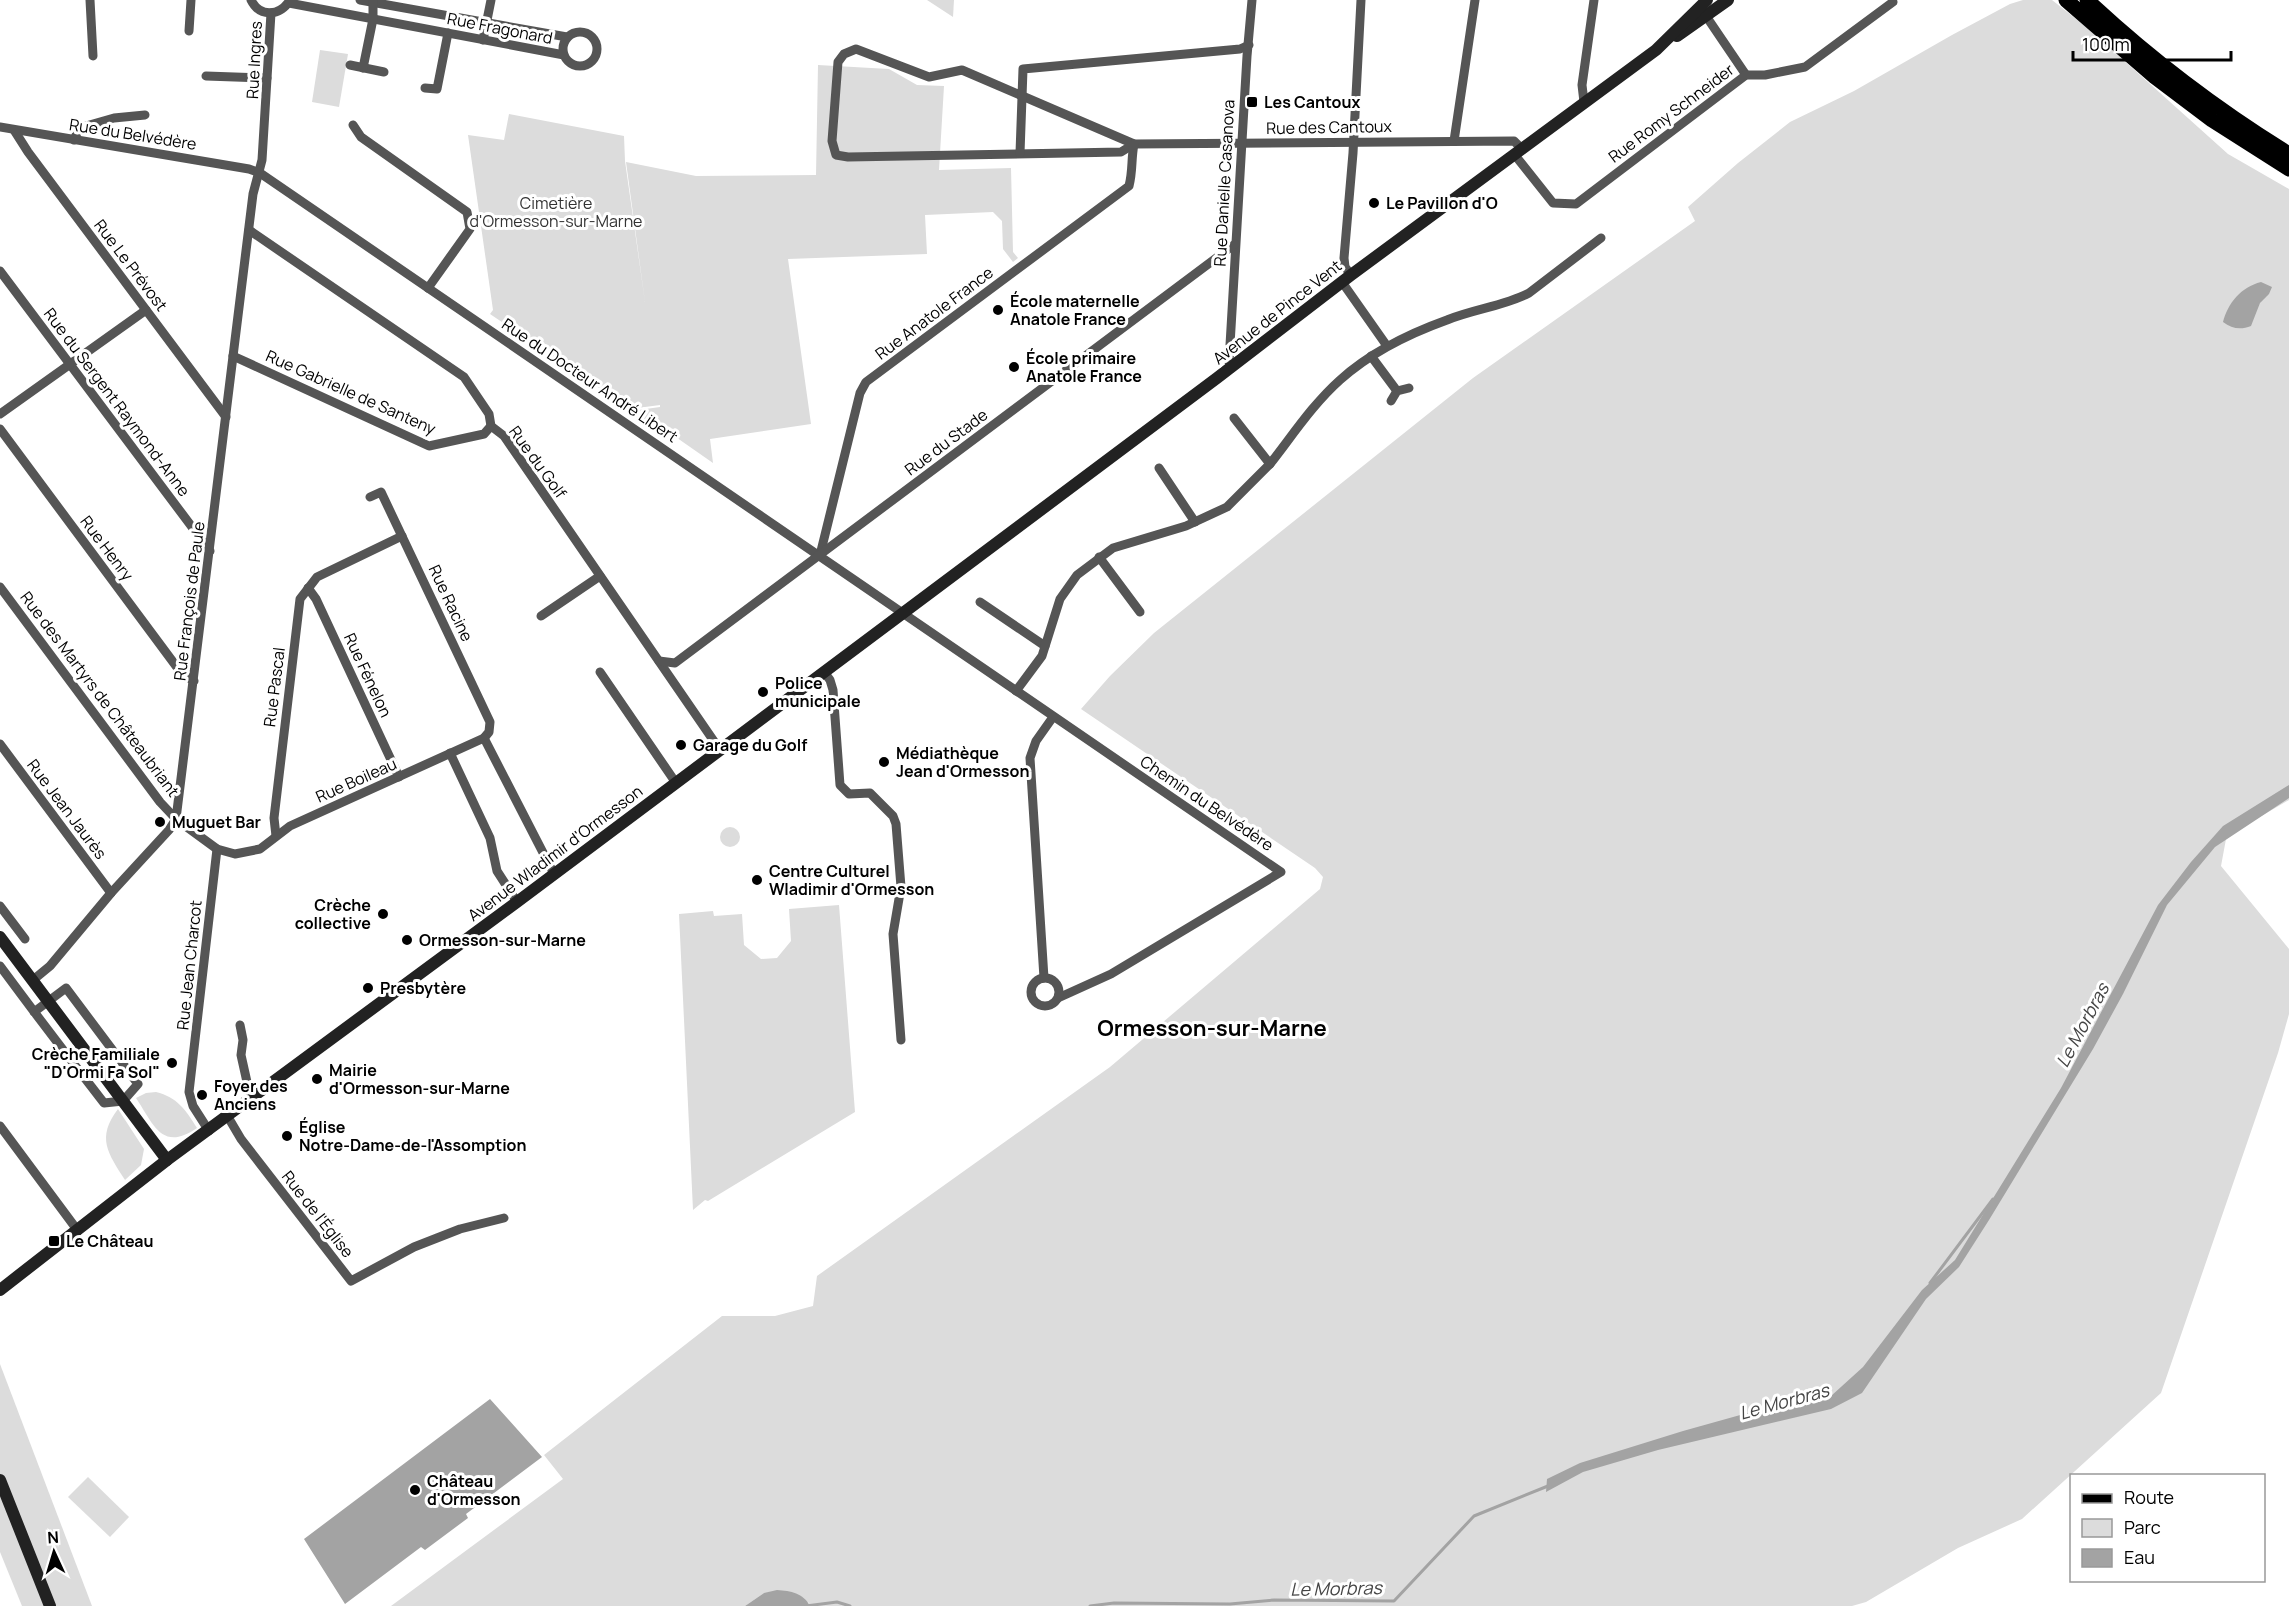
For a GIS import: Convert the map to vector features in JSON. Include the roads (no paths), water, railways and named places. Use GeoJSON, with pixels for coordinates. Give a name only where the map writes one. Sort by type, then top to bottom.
{"type":"FeatureCollection","features":[{"type":"Feature","properties":{"kind":"main road","name":"Avenue de Pince Vent"},"geometry":{"type":"LineString","coordinates":[[904,613],[1346,279],[1656,50],[1707,0]]}},
{"type":"Feature","properties":{"kind":"main road","name":"Avenue de Pince Vent"},"geometry":{"type":"LineString","coordinates":[[1670,37],[1678,36],[1728,0]]}},
{"type":"Feature","properties":{"kind":"main road"},"geometry":{"type":"LineString","coordinates":[[2066,0],[2155,77],[2212,120],[2289,169]]}},
{"type":"Feature","properties":{"kind":"main road"},"geometry":{"type":"LineString","coordinates":[[2087,0],[2157,62],[2236,120],[2289,154]]}},
{"type":"Feature","properties":{"kind":"main road","name":"Avenue Wladimir d'Ormesson"},"geometry":{"type":"LineString","coordinates":[[1,1287],[78,1231],[167,1160],[251,1100],[904,613]]}},
{"type":"Feature","properties":{"kind":"main road"},"geometry":{"type":"LineString","coordinates":[[0,937],[167,1160]]}},
{"type":"Feature","properties":{"kind":"main road"},"geometry":{"type":"LineString","coordinates":[[0,1480],[50,1606]]}},
{"type":"Feature","properties":{"kind":"street"},"geometry":{"type":"LineString","coordinates":[[90,0],[93,56]]}},
{"type":"Feature","properties":{"kind":"street"},"geometry":{"type":"LineString","coordinates":[[189,31],[191,0]]}},
{"type":"Feature","properties":{"kind":"street"},"geometry":{"type":"LineString","coordinates":[[251,0],[258,9],[271,13],[284,8],[289,1]]}},
{"type":"Feature","properties":{"kind":"street","name":"Rue Fragonard"},"geometry":{"type":"LineString","coordinates":[[360,0],[567,38]]}},
{"type":"Feature","properties":{"kind":"street"},"geometry":{"type":"LineString","coordinates":[[483,40],[491,0]]}},
{"type":"Feature","properties":{"kind":"street","name":"Rue Danielle Casanova"},"geometry":{"type":"LineString","coordinates":[[1232,367],[1229,362],[1235,244],[1252,0]]}},
{"type":"Feature","properties":{"kind":"street"},"geometry":{"type":"LineString","coordinates":[[1361,0],[1344,258],[1346,279],[1387,346]]}},
{"type":"Feature","properties":{"kind":"street"},"geometry":{"type":"LineString","coordinates":[[1454,141],[1475,0]]}},
{"type":"Feature","properties":{"kind":"street"},"geometry":{"type":"LineString","coordinates":[[1584,102],[1582,85],[1594,0]]}},
{"type":"Feature","properties":{"kind":"street","name":"Rue Fragonard"},"geometry":{"type":"LineString","coordinates":[[289,1],[564,55],[575,65],[582,66],[592,61],[597,47],[591,35],[580,32],[567,38],[564,43],[564,55]]}},
{"type":"Feature","properties":{"kind":"street"},"geometry":{"type":"LineString","coordinates":[[363,68],[373,19],[373,1]]}},
{"type":"Feature","properties":{"kind":"street","name":"Rue Romy Schneider"},"geometry":{"type":"LineString","coordinates":[[1518,151],[1554,203],[1576,204],[1746,75],[1765,75],[1804,67],[1893,2]]}},
{"type":"Feature","properties":{"kind":"street","name":"Rue Ingres"},"geometry":{"type":"LineString","coordinates":[[260,173],[271,13]]}},
{"type":"Feature","properties":{"kind":"street"},"geometry":{"type":"LineString","coordinates":[[1706,16],[1746,75]]}},
{"type":"Feature","properties":{"kind":"street"},"geometry":{"type":"LineString","coordinates":[[425,88],[437,89],[448,33]]}},
{"type":"Feature","properties":{"kind":"street"},"geometry":{"type":"LineString","coordinates":[[1020,153],[1023,69],[1240,49],[1249,45]]}},
{"type":"Feature","properties":{"kind":"street"},"geometry":{"type":"LineString","coordinates":[[856,49],[929,77],[962,70],[1134,144],[1121,152],[848,157],[836,155],[832,141],[838,62],[844,54],[856,49]]}},
{"type":"Feature","properties":{"kind":"street"},"geometry":{"type":"LineString","coordinates":[[351,65],[384,72]]}},
{"type":"Feature","properties":{"kind":"street"},"geometry":{"type":"LineString","coordinates":[[206,76],[267,78]]}},
{"type":"Feature","properties":{"kind":"street"},"geometry":{"type":"LineString","coordinates":[[74,140],[80,128],[114,118],[145,116]]}},
{"type":"Feature","properties":{"kind":"street"},"geometry":{"type":"LineString","coordinates":[[353,125],[361,137],[467,212],[470,229],[428,288]]}},
{"type":"Feature","properties":{"kind":"street","name":"Rue du Belvédère"},"geometry":{"type":"LineString","coordinates":[[0,128],[249,169],[260,173]]}},
{"type":"Feature","properties":{"kind":"street","name":"Rue Le Prévost"},"geometry":{"type":"LineString","coordinates":[[14,130],[28,153],[226,417]]}},
{"type":"Feature","properties":{"kind":"street","name":"Rue des Cantoux"},"geometry":{"type":"LineString","coordinates":[[1134,144],[1514,141],[1518,151]]}},
{"type":"Feature","properties":{"kind":"street","name":"Rue Anatole France"},"geometry":{"type":"LineString","coordinates":[[820,555],[860,393],[867,382],[1129,186],[1134,168],[1131,161],[1134,144]]}},
{"type":"Feature","properties":{"kind":"street","name":"Rue François de Paule"},"geometry":{"type":"LineString","coordinates":[[33,980],[50,966],[111,893],[170,830],[176,819],[253,194],[260,173]]}},
{"type":"Feature","properties":{"kind":"street","name":"Rue du Docteur André Libert"},"geometry":{"type":"LineString","coordinates":[[260,173],[904,613]]}},
{"type":"Feature","properties":{"kind":"street","name":"Rue du Golf"},"geometry":{"type":"LineString","coordinates":[[249,230],[464,378],[492,419],[491,426],[504,436],[720,750]]}},
{"type":"Feature","properties":{"kind":"street"},"geometry":{"type":"LineString","coordinates":[[1016,691],[1042,656],[1060,599],[1077,575],[1099,557],[1113,548],[1195,522],[1227,507],[1270,464],[1319,401],[1340,380],[1371,356],[1387,346],[1453,317],[1516,300],[1529,293],[1600,238]]}},
{"type":"Feature","properties":{"kind":"street","name":"Rue du Stade"},"geometry":{"type":"LineString","coordinates":[[675,663],[1235,244]]}},
{"type":"Feature","properties":{"kind":"street","name":"Rue du Sergent Raymond-Anne"},"geometry":{"type":"LineString","coordinates":[[0,271],[210,551]]}},
{"type":"Feature","properties":{"kind":"street"},"geometry":{"type":"LineString","coordinates":[[0,414],[146,310]]}},
{"type":"Feature","properties":{"kind":"street","name":"Rue Gabrielle de Santeny"},"geometry":{"type":"LineString","coordinates":[[233,356],[429,446],[484,434],[491,426]]}},
{"type":"Feature","properties":{"kind":"street"},"geometry":{"type":"LineString","coordinates":[[1371,356],[1397,391]]}},
{"type":"Feature","properties":{"kind":"street"},"geometry":{"type":"LineString","coordinates":[[1391,401],[1397,391],[1409,387]]}},
{"type":"Feature","properties":{"kind":"street"},"geometry":{"type":"LineString","coordinates":[[1234,418],[1270,464]]}},
{"type":"Feature","properties":{"kind":"street","name":"Rue Henry"},"geometry":{"type":"LineString","coordinates":[[0,429],[182,674],[194,681]]}},
{"type":"Feature","properties":{"kind":"street"},"geometry":{"type":"LineString","coordinates":[[1159,468],[1195,522]]}},
{"type":"Feature","properties":{"kind":"street","name":"Rue Racine"},"geometry":{"type":"LineString","coordinates":[[370,496],[381,492],[490,722],[489,732],[484,738],[554,874]]}},
{"type":"Feature","properties":{"kind":"street"},"geometry":{"type":"LineString","coordinates":[[308,588],[317,577],[402,536]]}},
{"type":"Feature","properties":{"kind":"street"},"geometry":{"type":"LineString","coordinates":[[1099,557],[1140,612]]}},
{"type":"Feature","properties":{"kind":"street"},"geometry":{"type":"LineString","coordinates":[[541,616],[600,576]]}},
{"type":"Feature","properties":{"kind":"street","name":"Rue des Martyrs de Châteaubriant"},"geometry":{"type":"LineString","coordinates":[[0,587],[160,802],[176,819]]}},
{"type":"Feature","properties":{"kind":"street","name":"Rue Fénelon"},"geometry":{"type":"LineString","coordinates":[[308,588],[316,599],[399,777]]}},
{"type":"Feature","properties":{"kind":"street","name":"Rue Pascal"},"geometry":{"type":"LineString","coordinates":[[276,836],[274,818],[300,599],[308,588]]}},
{"type":"Feature","properties":{"kind":"street"},"geometry":{"type":"LineString","coordinates":[[980,602],[1045,646]]}},
{"type":"Feature","properties":{"kind":"street","name":"Chemin du Belvédère"},"geometry":{"type":"LineString","coordinates":[[904,613],[1281,872],[1111,974],[1058,998]]}},
{"type":"Feature","properties":{"kind":"street"},"geometry":{"type":"LineString","coordinates":[[659,662],[675,663],[671,679]]}},
{"type":"Feature","properties":{"kind":"street"},"geometry":{"type":"LineString","coordinates":[[600,672],[676,783]]}},
{"type":"Feature","properties":{"kind":"street"},"geometry":{"type":"LineString","coordinates":[[824,672],[833,690],[840,785],[849,794],[870,792],[893,816],[896,824],[901,887],[893,934],[901,1040]]}},
{"type":"Feature","properties":{"kind":"street"},"geometry":{"type":"LineString","coordinates":[[1044,978],[1030,758],[1036,741],[1053,717]]}},
{"type":"Feature","properties":{"kind":"street"},"geometry":{"type":"LineString","coordinates":[[484,738],[450,753],[490,838],[497,871],[517,902]]}},
{"type":"Feature","properties":{"kind":"street","name":"Rue Jean Jaurès"},"geometry":{"type":"LineString","coordinates":[[0,744],[111,893]]}},
{"type":"Feature","properties":{"kind":"street","name":"Rue Boileau"},"geometry":{"type":"LineString","coordinates":[[276,836],[290,826],[450,753]]}},
{"type":"Feature","properties":{"kind":"street"},"geometry":{"type":"LineString","coordinates":[[176,819],[217,849],[235,854],[251,852],[269,843],[276,836]]}},
{"type":"Feature","properties":{"kind":"street","name":"Rue Jean Charcot"},"geometry":{"type":"LineString","coordinates":[[209,1131],[193,1106],[189,1092],[217,849]]}},
{"type":"Feature","properties":{"kind":"street"},"geometry":{"type":"LineString","coordinates":[[0,907],[25,939]]}},
{"type":"Feature","properties":{"kind":"street"},"geometry":{"type":"LineString","coordinates":[[0,966],[34,1012],[104,1103],[123,1101],[138,1084],[66,988],[34,1012]]}},
{"type":"Feature","properties":{"kind":"street"},"geometry":{"type":"LineString","coordinates":[[1044,978],[1057,984],[1059,993],[1058,998],[1050,1006],[1043,1007],[1037,1004],[1032,997],[1032,987],[1034,983],[1044,978]]}},
{"type":"Feature","properties":{"kind":"street"},"geometry":{"type":"LineString","coordinates":[[240,1025],[243,1040],[241,1054],[251,1100]]}},
{"type":"Feature","properties":{"kind":"street","name":"Rue de l'Église"},"geometry":{"type":"LineString","coordinates":[[228,1117],[241,1138],[351,1281],[414,1247],[460,1229],[504,1218]]}},
{"type":"Feature","properties":{"kind":"street"},"geometry":{"type":"LineString","coordinates":[[0,1126],[78,1231]]}},
{"type":"Feature","properties":{"kind":"water"},"geometry":{"type":"Polygon","coordinates":[[[2261,282],[2272,287],[2260,303],[2251,326],[2237,328],[2223,322],[2228,308],[2236,297],[2247,288],[2261,282]]]}},
{"type":"Feature","properties":{"kind":"water"},"geometry":{"type":"Polygon","coordinates":[[[2289,785],[2289,798],[2215,847],[2167,905],[2093,1049],[1989,1220],[1959,1267],[1926,1299],[1862,1393],[1831,1409],[1658,1450],[1583,1472],[1546,1492],[1547,1479],[1580,1463],[1751,1412],[1831,1396],[1863,1367],[1922,1290],[1955,1260],[2061,1088],[2158,905],[2191,862],[2223,826],[2289,785]]]}},
{"type":"Feature","properties":{"kind":"water"},"geometry":{"type":"Polygon","coordinates":[[[490,1399],[542,1457],[466,1514],[468,1518],[425,1550],[421,1547],[345,1604],[304,1539],[490,1399]]]}},
{"type":"Feature","properties":{"kind":"water"},"geometry":{"type":"Polygon","coordinates":[[[777,1590],[796,1594],[804,1598],[810,1606],[745,1606],[764,1593],[777,1590]]]}},
{"type":"Feature","properties":{"kind":"waterway","name":"Le Morbras"},"geometry":{"type":"LineString","coordinates":[[1930,1283],[1993,1199]]}},
{"type":"Feature","properties":{"kind":"waterway","name":"Le Morbras"},"geometry":{"type":"LineString","coordinates":[[1090,1606],[1114,1603],[1230,1604],[1274,1600],[1394,1601],[1474,1516],[1548,1486]]}},
{"type":"Feature","properties":{"kind":"waterway","name":"Le Morbras"},"geometry":{"type":"LineString","coordinates":[[806,1606],[837,1602],[850,1606]]}},
{"type":"Feature","properties":{"kind":"place","name":"Les Cantoux"},"geometry":{"type":"Point","coordinates":[1252,102]}},
{"type":"Feature","properties":{"kind":"place","name":"Le Pavillon d'O"},"geometry":{"type":"Point","coordinates":[1374,203]}},
{"type":"Feature","properties":{"kind":"place","name":"École maternelle Anatole France"},"geometry":{"type":"Point","coordinates":[998,310]}},
{"type":"Feature","properties":{"kind":"place","name":"École primaire Anatole France"},"geometry":{"type":"Point","coordinates":[1014,367]}},
{"type":"Feature","properties":{"kind":"place","name":"Police municipale"},"geometry":{"type":"Point","coordinates":[763,692]}},
{"type":"Feature","properties":{"kind":"place","name":"Garage du Golf"},"geometry":{"type":"Point","coordinates":[681,745]}},
{"type":"Feature","properties":{"kind":"place","name":"Médiathèque Jean d'Ormesson"},"geometry":{"type":"Point","coordinates":[884,762]}},
{"type":"Feature","properties":{"kind":"place","name":"Muguet Bar"},"geometry":{"type":"Point","coordinates":[160,822]}},
{"type":"Feature","properties":{"kind":"place","name":"Centre Culturel Wladimir d'Ormesson"},"geometry":{"type":"Point","coordinates":[757,880]}},
{"type":"Feature","properties":{"kind":"place","name":"Crèche collective"},"geometry":{"type":"Point","coordinates":[383,914]}},
{"type":"Feature","properties":{"kind":"place","name":"Ormesson-sur-Marne"},"geometry":{"type":"Point","coordinates":[407,940]}},
{"type":"Feature","properties":{"kind":"place","name":"Presbytère"},"geometry":{"type":"Point","coordinates":[368,988]}},
{"type":"Feature","properties":{"kind":"place","name":"Crèche Familiale \"D'Ormi Fa Sol\""},"geometry":{"type":"Point","coordinates":[172,1063]}},
{"type":"Feature","properties":{"kind":"place","name":"Mairie d'Ormesson-sur-Marne"},"geometry":{"type":"Point","coordinates":[317,1079]}},
{"type":"Feature","properties":{"kind":"place","name":"Foyer des Anciens"},"geometry":{"type":"Point","coordinates":[202,1095]}},
{"type":"Feature","properties":{"kind":"place","name":"Église Notre-Dame-de-l'Assomption"},"geometry":{"type":"Point","coordinates":[287,1136]}},
{"type":"Feature","properties":{"kind":"place","name":"Le Château"},"geometry":{"type":"Point","coordinates":[54,1241]}},
{"type":"Feature","properties":{"kind":"place","name":"Château d'Ormesson"},"geometry":{"type":"Point","coordinates":[415,1490]}},
{"type":"Feature","properties":{"kind":"district","name":"Ormesson-sur-Marne"},"geometry":{"type":"Point","coordinates":[1212,1028]}},
{"type":"Feature","properties":{"kind":"park label","name":"Cimetière d'Ormesson-sur-Marne"},"geometry":{"type":"Point","coordinates":[556,212]}}]}
